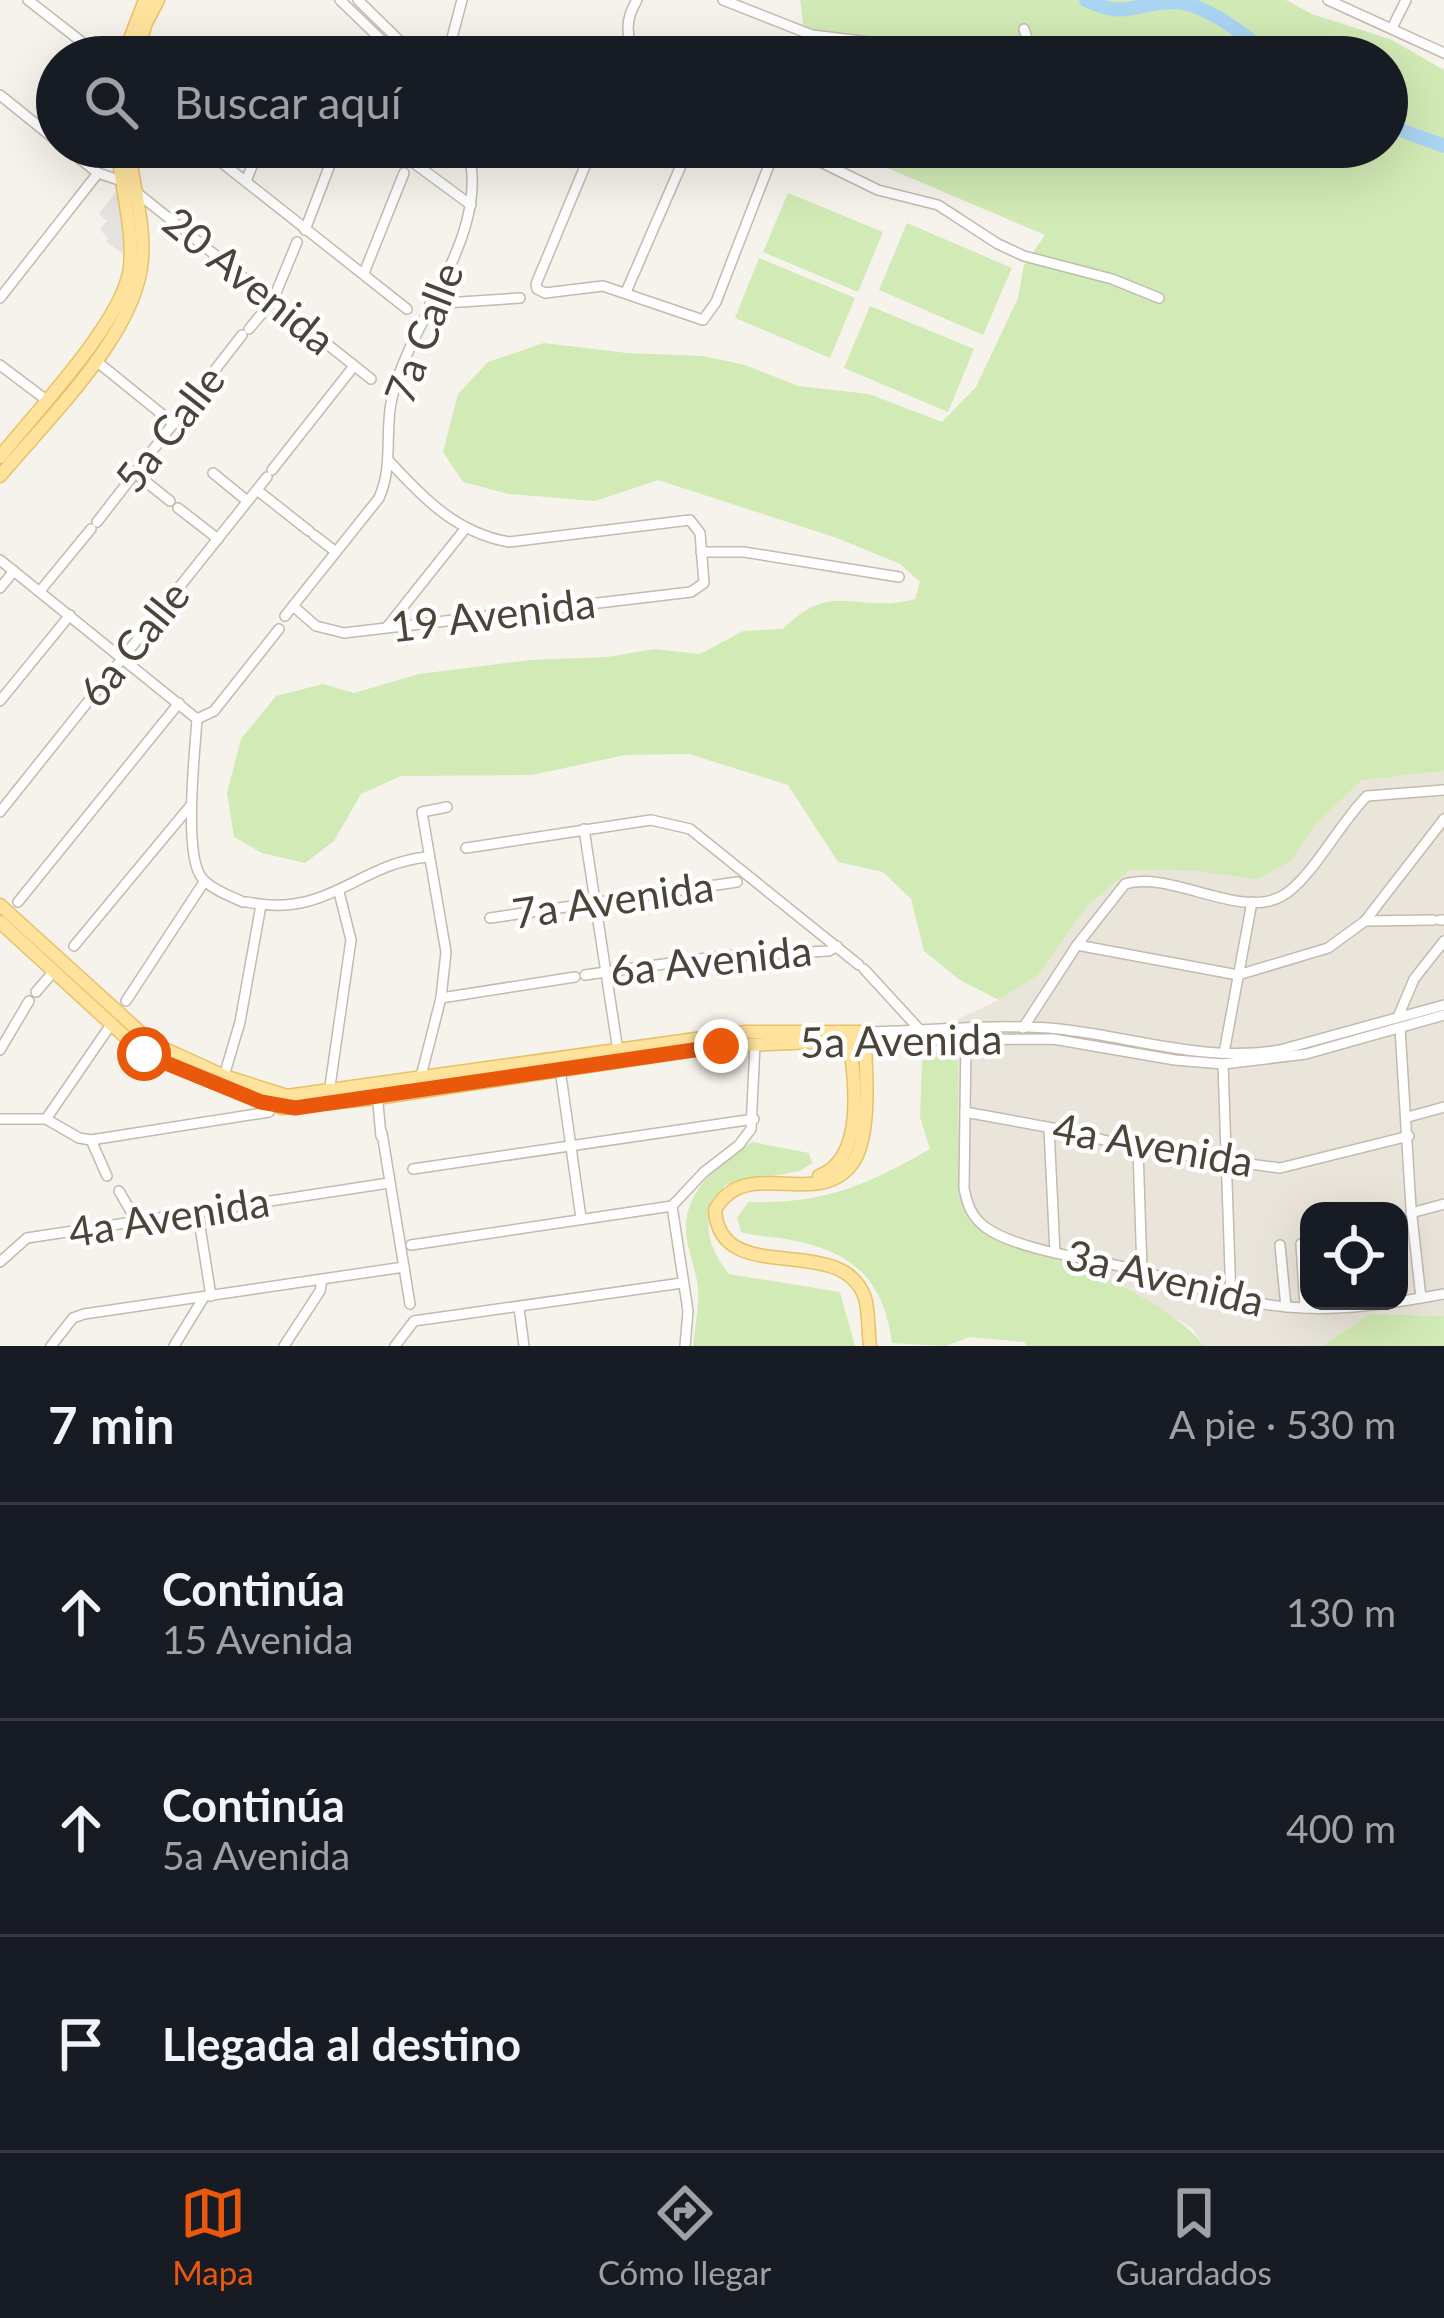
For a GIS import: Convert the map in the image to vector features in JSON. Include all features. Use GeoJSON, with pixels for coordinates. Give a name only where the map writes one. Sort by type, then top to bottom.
{"type":"FeatureCollection","features":[{"type":"Feature","properties":{"kind":"main road"},"geometry":{"type":"LineString","coordinates":[[131,36],[145,0]]}},
{"type":"Feature","properties":{"kind":"main road"},"geometry":{"type":"LineString","coordinates":[[142,36],[158,0]]}},
{"type":"Feature","properties":{"kind":"main road"},"geometry":{"type":"LineString","coordinates":[[0,457],[83,354],[125,288],[131,240],[120,168]]}},
{"type":"Feature","properties":{"kind":"main road"},"geometry":{"type":"LineString","coordinates":[[0,476],[95,360],[137,288],[142,241],[132,168]]}},
{"type":"Feature","properties":{"kind":"main road"},"geometry":{"type":"LineString","coordinates":[[0,905],[152,1043],[279,1105]]}},
{"type":"Feature","properties":{"kind":"main road"},"geometry":{"type":"LineString","coordinates":[[0,923],[144,1054],[279,1105]]}},
{"type":"Feature","properties":{"kind":"main road","name":"5a Avenida"},"geometry":{"type":"LineString","coordinates":[[279,1105],[746,1032],[864,1035]]}},
{"type":"Feature","properties":{"kind":"main road"},"geometry":{"type":"LineString","coordinates":[[794,1184],[828,1173],[848,1156],[853,1137],[848,1035]]}},
{"type":"Feature","properties":{"kind":"main road","name":"5a Avenida"},"geometry":{"type":"LineString","coordinates":[[279,1105],[329,1093],[377,1092],[420,1080],[848,1035]]}},
{"type":"Feature","properties":{"kind":"main road"},"geometry":{"type":"LineString","coordinates":[[864,1035],[866,1105],[856,1158],[842,1174],[823,1182],[737,1185],[724,1193],[715,1210],[722,1239],[736,1250],[834,1267],[853,1280],[864,1297],[868,1346]]}},
{"type":"Feature","properties":{"kind":"street"},"geometry":{"type":"LineString","coordinates":[[28,0],[74,36]]}},
{"type":"Feature","properties":{"kind":"street"},"geometry":{"type":"LineString","coordinates":[[340,0],[377,36]]}},
{"type":"Feature","properties":{"kind":"street"},"geometry":{"type":"LineString","coordinates":[[358,0],[395,36]]}},
{"type":"Feature","properties":{"kind":"street"},"geometry":{"type":"LineString","coordinates":[[453,36],[462,0]]}},
{"type":"Feature","properties":{"kind":"street"},"geometry":{"type":"LineString","coordinates":[[628,36],[637,0]]}},
{"type":"Feature","properties":{"kind":"street"},"geometry":{"type":"LineString","coordinates":[[723,0],[820,36]]}},
{"type":"Feature","properties":{"kind":"street"},"geometry":{"type":"LineString","coordinates":[[1328,0],[1444,53]]}},
{"type":"Feature","properties":{"kind":"street"},"geometry":{"type":"LineString","coordinates":[[1392,28],[1406,0]]}},
{"type":"Feature","properties":{"kind":"street"},"geometry":{"type":"LineString","coordinates":[[1024,29],[1026,36]]}},
{"type":"Feature","properties":{"kind":"street"},"geometry":{"type":"LineString","coordinates":[[0,95],[36,124]]}},
{"type":"Feature","properties":{"kind":"street","name":"20 Avenida"},"geometry":{"type":"LineString","coordinates":[[92,168],[121,180],[370,379]]}},
{"type":"Feature","properties":{"kind":"street"},"geometry":{"type":"LineString","coordinates":[[229,168],[407,309]]}},
{"type":"Feature","properties":{"kind":"street"},"geometry":{"type":"LineString","coordinates":[[246,181],[251,168]]}},
{"type":"Feature","properties":{"kind":"street"},"geometry":{"type":"LineString","coordinates":[[305,230],[329,168]]}},
{"type":"Feature","properties":{"kind":"street"},"geometry":{"type":"LineString","coordinates":[[421,168],[471,205]]}},
{"type":"Feature","properties":{"kind":"street","name":"7a Calle"},"geometry":{"type":"LineString","coordinates":[[285,616],[379,498],[390,462],[392,394],[471,205],[472,168]]}},
{"type":"Feature","properties":{"kind":"street"},"geometry":{"type":"LineString","coordinates":[[584,168],[536,284],[538,291],[603,286],[704,320],[716,302],[768,168]]}},
{"type":"Feature","properties":{"kind":"street"},"geometry":{"type":"LineString","coordinates":[[626,292],[680,168]]}},
{"type":"Feature","properties":{"kind":"street"},"geometry":{"type":"LineString","coordinates":[[833,168],[878,190],[938,205],[1024,256],[1112,279],[1159,298]]}},
{"type":"Feature","properties":{"kind":"street"},"geometry":{"type":"LineString","coordinates":[[0,298],[4,284],[98,173]]}},
{"type":"Feature","properties":{"kind":"street"},"geometry":{"type":"LineString","coordinates":[[364,273],[404,173]]}},
{"type":"Feature","properties":{"kind":"street","name":"5a Calle"},"geometry":{"type":"LineString","coordinates":[[40,591],[273,300],[297,242]]}},
{"type":"Feature","properties":{"kind":"street"},"geometry":{"type":"LineString","coordinates":[[430,304],[520,298]]}},
{"type":"Feature","properties":{"kind":"street"},"geometry":{"type":"LineString","coordinates":[[95,360],[174,424]]}},
{"type":"Feature","properties":{"kind":"street"},"geometry":{"type":"LineString","coordinates":[[0,365],[45,399]]}},
{"type":"Feature","properties":{"kind":"street","name":"6a Calle"},"geometry":{"type":"LineString","coordinates":[[0,812],[354,366]]}},
{"type":"Feature","properties":{"kind":"street"},"geometry":{"type":"LineString","coordinates":[[390,462],[426,501],[483,537],[509,542],[685,519],[695,523],[701,552],[744,552],[899,577]]}},
{"type":"Feature","properties":{"kind":"street"},"geometry":{"type":"LineString","coordinates":[[135,473],[218,539]]}},
{"type":"Feature","properties":{"kind":"street"},"geometry":{"type":"LineString","coordinates":[[213,473],[246,500]]}},
{"type":"Feature","properties":{"kind":"street"},"geometry":{"type":"LineString","coordinates":[[256,490],[336,552]]}},
{"type":"Feature","properties":{"kind":"street"},"geometry":{"type":"LineString","coordinates":[[387,627],[466,529]]}},
{"type":"Feature","properties":{"kind":"street","name":"19 Avenida"},"geometry":{"type":"LineString","coordinates":[[293,606],[327,631],[344,633],[700,588],[701,552]]}},
{"type":"Feature","properties":{"kind":"street"},"geometry":{"type":"LineString","coordinates":[[0,560],[197,719]]}},
{"type":"Feature","properties":{"kind":"street"},"geometry":{"type":"LineString","coordinates":[[0,588],[14,571]]}},
{"type":"Feature","properties":{"kind":"street"},"geometry":{"type":"LineString","coordinates":[[0,701],[70,615]]}},
{"type":"Feature","properties":{"kind":"street"},"geometry":{"type":"LineString","coordinates":[[197,719],[211,714],[279,629]]}},
{"type":"Feature","properties":{"kind":"street"},"geometry":{"type":"LineString","coordinates":[[18,902],[179,704]]}},
{"type":"Feature","properties":{"kind":"street"},"geometry":{"type":"LineString","coordinates":[[197,719],[191,805],[195,863],[204,882],[245,902],[309,903],[394,863],[427,857]]}},
{"type":"Feature","properties":{"kind":"street"},"geometry":{"type":"LineString","coordinates":[[1023,1028],[1077,944],[1124,884],[1153,882],[1252,902],[1286,895],[1367,796],[1444,790]]}},
{"type":"Feature","properties":{"kind":"street"},"geometry":{"type":"LineString","coordinates":[[74,946],[191,805]]}},
{"type":"Feature","properties":{"kind":"street"},"geometry":{"type":"LineString","coordinates":[[420,1080],[441,998],[446,952],[422,812],[447,807]]}},
{"type":"Feature","properties":{"kind":"street"},"geometry":{"type":"LineString","coordinates":[[1077,944],[1238,975],[1328,948],[1365,921],[1444,819]]}},
{"type":"Feature","properties":{"kind":"street"},"geometry":{"type":"LineString","coordinates":[[466,848],[651,820],[691,829],[861,967],[920,1030]]}},
{"type":"Feature","properties":{"kind":"street"},"geometry":{"type":"LineString","coordinates":[[584,830],[618,1051]]}},
{"type":"Feature","properties":{"kind":"street"},"geometry":{"type":"LineString","coordinates":[[126,1001],[204,882]]}},
{"type":"Feature","properties":{"kind":"street","name":"7a Avenida"},"geometry":{"type":"LineString","coordinates":[[490,918],[737,882]]}},
{"type":"Feature","properties":{"kind":"street"},"geometry":{"type":"LineString","coordinates":[[329,1093],[352,940],[339,892]]}},
{"type":"Feature","properties":{"kind":"street"},"geometry":{"type":"LineString","coordinates":[[1231,1300],[1224,1059],[1252,902]]}},
{"type":"Feature","properties":{"kind":"street"},"geometry":{"type":"LineString","coordinates":[[224,1076],[240,1022],[261,905]]}},
{"type":"Feature","properties":{"kind":"street"},"geometry":{"type":"LineString","coordinates":[[1365,921],[1439,920]]}},
{"type":"Feature","properties":{"kind":"street"},"geometry":{"type":"LineString","coordinates":[[1421,1298],[1399,1023],[1414,980],[1444,941]]}},
{"type":"Feature","properties":{"kind":"street","name":"6a Avenida"},"geometry":{"type":"LineString","coordinates":[[441,998],[721,956],[829,951],[837,946]]}},
{"type":"Feature","properties":{"kind":"street"},"geometry":{"type":"LineString","coordinates":[[0,1050],[53,971]]}},
{"type":"Feature","properties":{"kind":"street","name":"5a Avenida"},"geometry":{"type":"LineString","coordinates":[[864,1035],[1023,1028],[1224,1059],[1271,1056],[1441,1011]]}},
{"type":"Feature","properties":{"kind":"street"},"geometry":{"type":"LineString","coordinates":[[46,1119],[110,1026]]}},
{"type":"Feature","properties":{"kind":"street","name":"5a Avenida"},"geometry":{"type":"LineString","coordinates":[[864,1035],[1063,1035]]}},
{"type":"Feature","properties":{"kind":"street"},"geometry":{"type":"LineString","coordinates":[[965,1112],[966,1038]]}},
{"type":"Feature","properties":{"kind":"street"},"geometry":{"type":"LineString","coordinates":[[411,1245],[672,1206],[739,1145],[754,1119],[755,1044]]}},
{"type":"Feature","properties":{"kind":"street"},"geometry":{"type":"LineString","coordinates":[[559,1064],[581,1218]]}},
{"type":"Feature","properties":{"kind":"street"},"geometry":{"type":"LineString","coordinates":[[377,1092],[410,1304]]}},
{"type":"Feature","properties":{"kind":"street"},"geometry":{"type":"LineString","coordinates":[[0,1119],[46,1119],[88,1139],[279,1105]]}},
{"type":"Feature","properties":{"kind":"street"},"geometry":{"type":"LineString","coordinates":[[1408,1117],[1444,1107]]}},
{"type":"Feature","properties":{"kind":"street","name":"4a Avenida"},"geometry":{"type":"LineString","coordinates":[[965,1112],[1138,1149],[1280,1168],[1409,1136]]}},
{"type":"Feature","properties":{"kind":"street","name":"3a Avenida"},"geometry":{"type":"LineString","coordinates":[[965,1112],[964,1188],[969,1210],[986,1228],[1055,1253],[1142,1271],[1231,1300],[1300,1308]]}},
{"type":"Feature","properties":{"kind":"street","name":"4a Avenida"},"geometry":{"type":"LineString","coordinates":[[0,1262],[20,1241],[198,1214],[389,1179],[408,1170],[754,1119]]}},
{"type":"Feature","properties":{"kind":"street"},"geometry":{"type":"LineString","coordinates":[[1049,1128],[1055,1253]]}},
{"type":"Feature","properties":{"kind":"street"},"geometry":{"type":"LineString","coordinates":[[88,1139],[107,1176]]}},
{"type":"Feature","properties":{"kind":"street"},"geometry":{"type":"LineString","coordinates":[[1138,1149],[1142,1271]]}},
{"type":"Feature","properties":{"kind":"street"},"geometry":{"type":"LineString","coordinates":[[119,1191],[136,1222]]}},
{"type":"Feature","properties":{"kind":"street"},"geometry":{"type":"LineString","coordinates":[[1412,1213],[1444,1204]]}},
{"type":"Feature","properties":{"kind":"street"},"geometry":{"type":"LineString","coordinates":[[672,1206],[688,1311],[686,1346]]}},
{"type":"Feature","properties":{"kind":"street"},"geometry":{"type":"LineString","coordinates":[[174,1346],[208,1297],[198,1214]]}},
{"type":"Feature","properties":{"kind":"street"},"geometry":{"type":"LineString","coordinates":[[1408,1236],[1414,1236]]}},
{"type":"Feature","properties":{"kind":"street"},"geometry":{"type":"LineString","coordinates":[[1280,1245],[1286,1307]]}},
{"type":"Feature","properties":{"kind":"street"},"geometry":{"type":"LineString","coordinates":[[51,1346],[73,1318],[404,1267]]}},
{"type":"Feature","properties":{"kind":"street"},"geometry":{"type":"LineString","coordinates":[[284,1346],[320,1291],[322,1280]]}},
{"type":"Feature","properties":{"kind":"street"},"geometry":{"type":"LineString","coordinates":[[395,1346],[414,1322],[682,1283]]}},
{"type":"Feature","properties":{"kind":"street","name":"3a Avenida"},"geometry":{"type":"LineString","coordinates":[[1408,1299],[1444,1294]]}},
{"type":"Feature","properties":{"kind":"street"},"geometry":{"type":"LineString","coordinates":[[519,1308],[524,1346]]}},
{"type":"Feature","properties":{"kind":"shaded area"},"geometry":{"type":"Polygon","coordinates":[[[115,193],[122,209],[127,256],[106,242],[100,229],[107,221],[99,214],[115,193]]]}},
{"type":"Feature","properties":{"kind":"shaded area"},"geometry":{"type":"Polygon","coordinates":[[[1444,771],[1444,1316],[1369,1314],[1323,1346],[1204,1346],[1192,1328],[1117,1283],[969,1218],[959,1177],[958,1019],[1038,975],[1088,905],[1130,870],[1199,871],[1256,880],[1291,861],[1315,826],[1362,780],[1444,771]]]}},
{"type":"Feature","properties":{"kind":"green space"},"geometry":{"type":"Polygon","coordinates":[[[800,0],[1286,0],[1312,14],[1380,36],[805,36],[800,0]]]}},
{"type":"Feature","properties":{"kind":"green space"},"geometry":{"type":"Polygon","coordinates":[[[1408,49],[1444,70],[1444,771],[1362,780],[1315,826],[1291,861],[1256,880],[1199,871],[1130,870],[1088,905],[1038,975],[999,1000],[960,980],[924,951],[911,899],[883,872],[838,862],[788,785],[689,754],[625,755],[532,775],[401,776],[361,794],[334,841],[305,863],[262,853],[234,837],[227,793],[241,739],[276,696],[323,684],[354,693],[419,674],[530,660],[607,657],[654,649],[700,654],[743,631],[783,629],[801,614],[831,601],[915,599],[920,582],[900,564],[837,538],[658,480],[595,501],[509,494],[463,482],[443,452],[458,394],[488,362],[544,343],[703,356],[745,365],[798,386],[869,394],[942,422],[976,387],[1018,298],[1024,265],[1045,235],[887,168],[1408,168],[1408,49]]]}},
{"type":"Feature","properties":{"kind":"green space"},"geometry":{"type":"Polygon","coordinates":[[[788,193],[883,232],[858,292],[763,252],[788,193]]]}},
{"type":"Feature","properties":{"kind":"green space"},"geometry":{"type":"Polygon","coordinates":[[[907,223],[1012,268],[983,335],[879,290],[907,223]]]}},
{"type":"Feature","properties":{"kind":"green space"},"geometry":{"type":"Polygon","coordinates":[[[759,258],[855,298],[830,358],[735,318],[759,258]]]}},
{"type":"Feature","properties":{"kind":"green space"},"geometry":{"type":"Polygon","coordinates":[[[870,306],[974,349],[948,412],[844,368],[870,306]]]}},
{"type":"Feature","properties":{"kind":"green space"},"geometry":{"type":"Polygon","coordinates":[[[944,1049],[958,1049],[959,1177],[969,1218],[1131,1291],[1162,1309],[1204,1346],[1027,1346],[970,1337],[946,1346],[892,1343],[880,1299],[858,1268],[824,1249],[741,1232],[737,1218],[748,1202],[800,1200],[843,1190],[930,1149],[920,1117],[922,1061],[944,1049]]]}},
{"type":"Feature","properties":{"kind":"green space"},"geometry":{"type":"Polygon","coordinates":[[[752,1142],[809,1153],[812,1163],[800,1171],[725,1185],[709,1219],[714,1251],[729,1274],[840,1292],[855,1346],[693,1346],[698,1288],[687,1238],[691,1202],[707,1179],[752,1142]]]}},
{"type":"Feature","properties":{"kind":"green space"},"geometry":{"type":"Polygon","coordinates":[[[1369,1314],[1444,1316],[1444,1346],[1323,1346],[1369,1314]]]}},
{"type":"Feature","properties":{"kind":"waterway"},"geometry":{"type":"LineString","coordinates":[[1086,0],[1121,10],[1184,3],[1211,13],[1245,36]]}},
{"type":"Feature","properties":{"kind":"waterway"},"geometry":{"type":"LineString","coordinates":[[1408,133],[1444,146]]}},
{"type":"Feature","properties":{"kind":"route"},"geometry":{"type":"LineString","coordinates":[[144,1054],[261,1102],[295,1108],[721,1046]]}}]}
